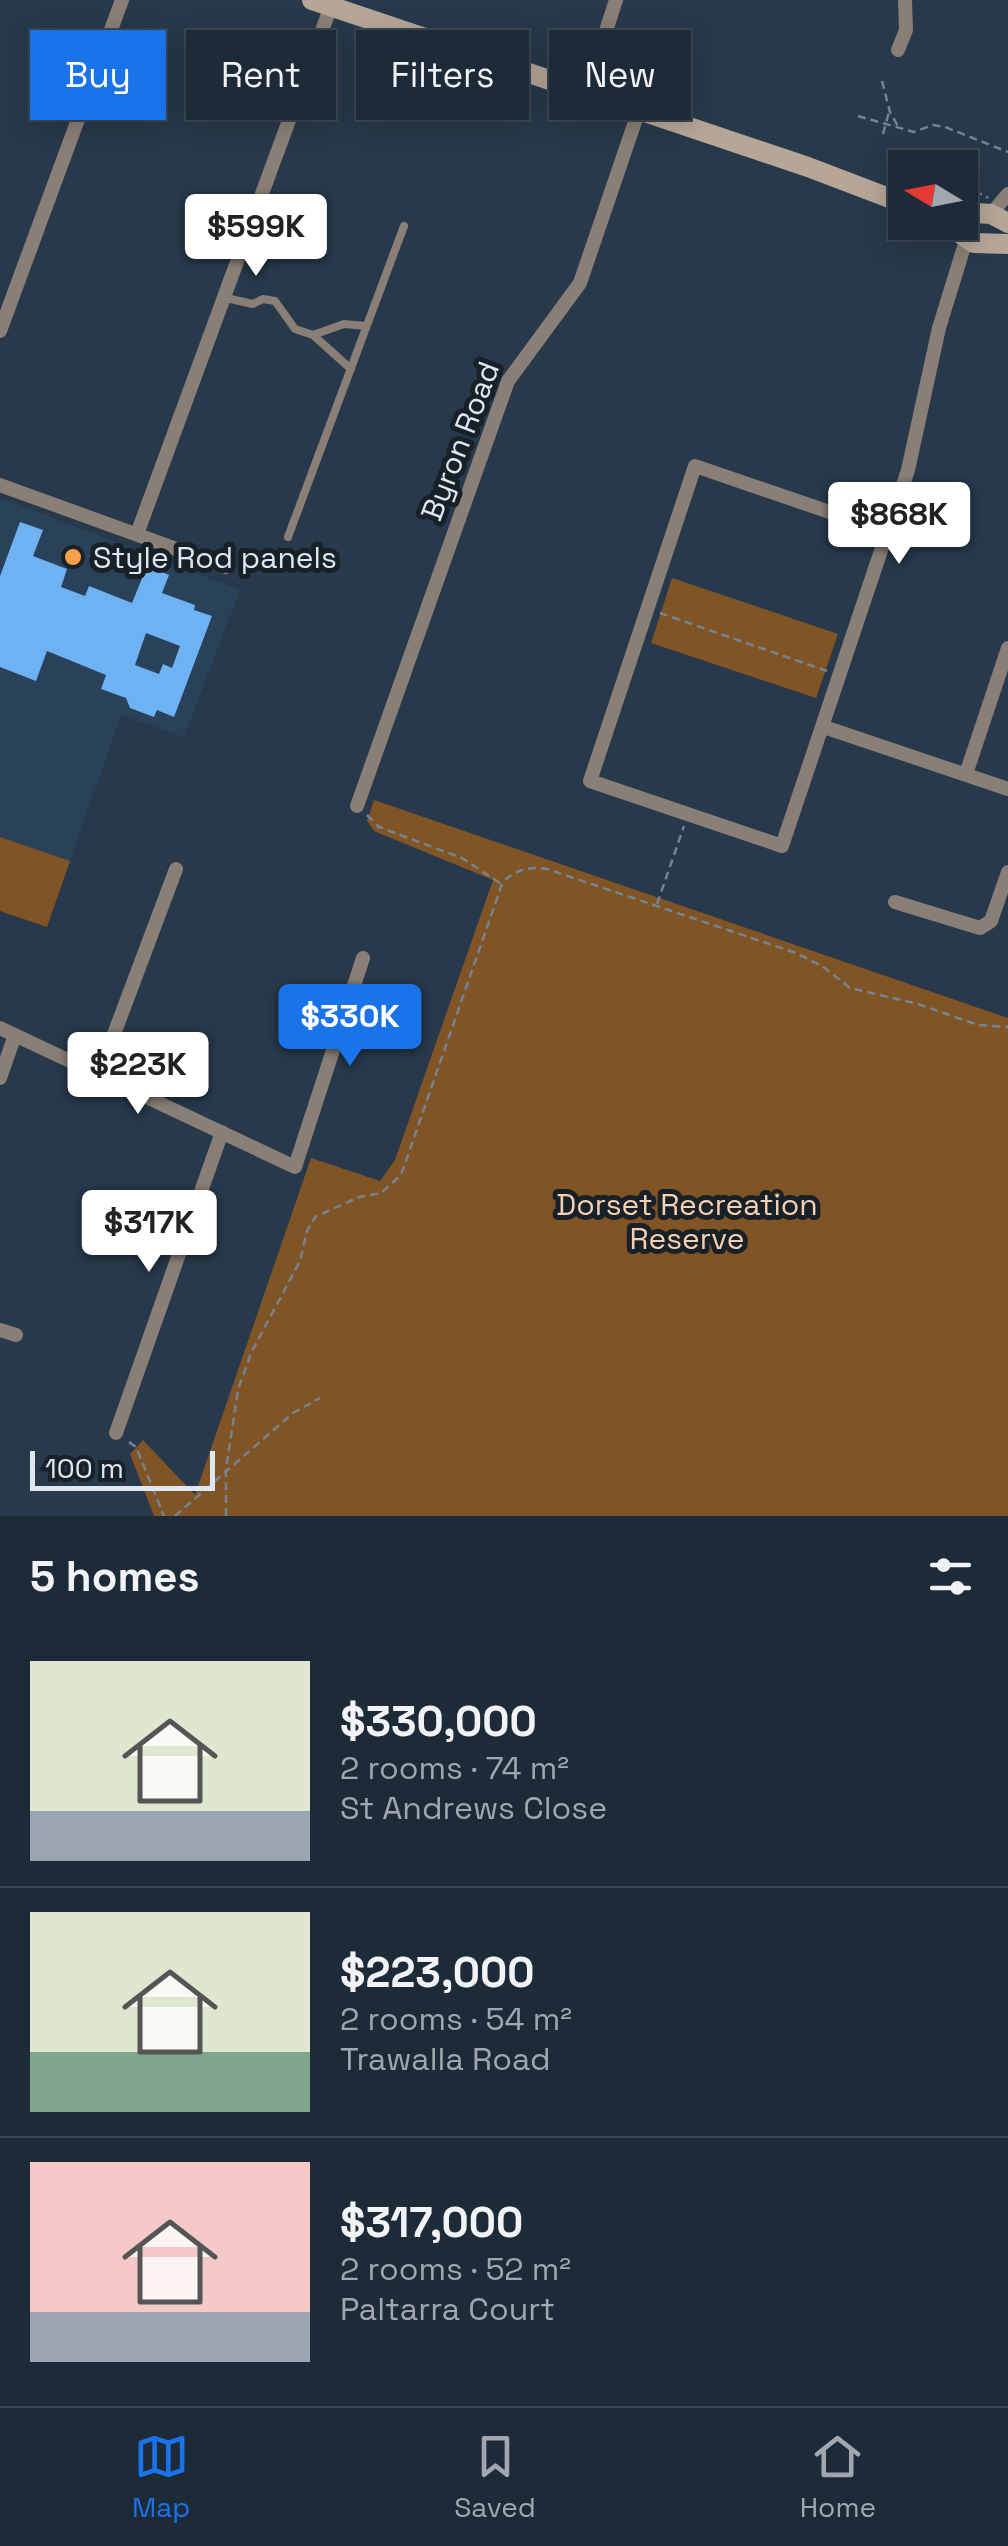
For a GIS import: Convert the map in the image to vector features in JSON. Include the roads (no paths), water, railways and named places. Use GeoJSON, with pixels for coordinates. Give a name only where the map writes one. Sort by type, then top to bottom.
{"type":"FeatureCollection","features":[{"type":"Feature","properties":{"kind":"main road"},"geometry":{"type":"LineString","coordinates":[[321,3],[549,80]]}},
{"type":"Feature","properties":{"kind":"main road"},"geometry":{"type":"LineString","coordinates":[[666,120],[888,198]]}},
{"type":"Feature","properties":{"kind":"street"},"geometry":{"type":"LineString","coordinates":[[0,330],[122,0]]}},
{"type":"Feature","properties":{"kind":"street"},"geometry":{"type":"LineString","coordinates":[[606,30],[616,0]]}},
{"type":"Feature","properties":{"kind":"street"},"geometry":{"type":"LineString","coordinates":[[898,50],[906,30],[906,0]]}},
{"type":"Feature","properties":{"kind":"street"},"geometry":{"type":"LineString","coordinates":[[137,534],[226,298],[321,3]]}},
{"type":"Feature","properties":{"kind":"street","name":"Byron Road"},"geometry":{"type":"LineString","coordinates":[[357,806],[508,381],[580,283],[635,120]]}},
{"type":"Feature","properties":{"kind":"street"},"geometry":{"type":"LineString","coordinates":[[888,532],[695,466],[590,782],[782,846],[824,727],[888,532],[908,470],[939,328],[959,268],[1008,194]]}},
{"type":"Feature","properties":{"kind":"street"},"geometry":{"type":"LineString","coordinates":[[0,484],[226,568]]}},
{"type":"Feature","properties":{"kind":"street"},"geometry":{"type":"LineString","coordinates":[[966,774],[1008,648]]}},
{"type":"Feature","properties":{"kind":"street"},"geometry":{"type":"LineString","coordinates":[[824,727],[1008,789]]}},
{"type":"Feature","properties":{"kind":"street"},"geometry":{"type":"LineString","coordinates":[[99,1074],[176,869]]}},
{"type":"Feature","properties":{"kind":"street"},"geometry":{"type":"LineString","coordinates":[[895,902],[980,928],[991,921],[1008,872]]}},
{"type":"Feature","properties":{"kind":"street"},"geometry":{"type":"LineString","coordinates":[[0,1028],[295,1167],[363,958]]}},
{"type":"Feature","properties":{"kind":"street"},"geometry":{"type":"LineString","coordinates":[[0,1078],[15,1035]]}},
{"type":"Feature","properties":{"kind":"street"},"geometry":{"type":"LineString","coordinates":[[116,1432],[222,1132]]}},
{"type":"Feature","properties":{"kind":"street"},"geometry":{"type":"LineString","coordinates":[[0,1330],[16,1336]]}},
{"type":"Feature","properties":{"kind":"lane"},"geometry":{"type":"LineString","coordinates":[[288,537],[404,226]]}},
{"type":"Feature","properties":{"kind":"lane"},"geometry":{"type":"LineString","coordinates":[[226,298],[253,304],[263,299],[275,301],[295,329],[313,335],[351,369]]}},
{"type":"Feature","properties":{"kind":"lane"},"geometry":{"type":"LineString","coordinates":[[313,335],[344,324],[366,326]]}},
{"type":"Feature","properties":{"kind":"place","name":"Style Rod panels"},"geometry":{"type":"Point","coordinates":[73,557]}},
{"type":"Feature","properties":{"kind":"park label","name":"Dorset Recreation Reserve"},"geometry":{"type":"Point","coordinates":[687,1221]}}]}
